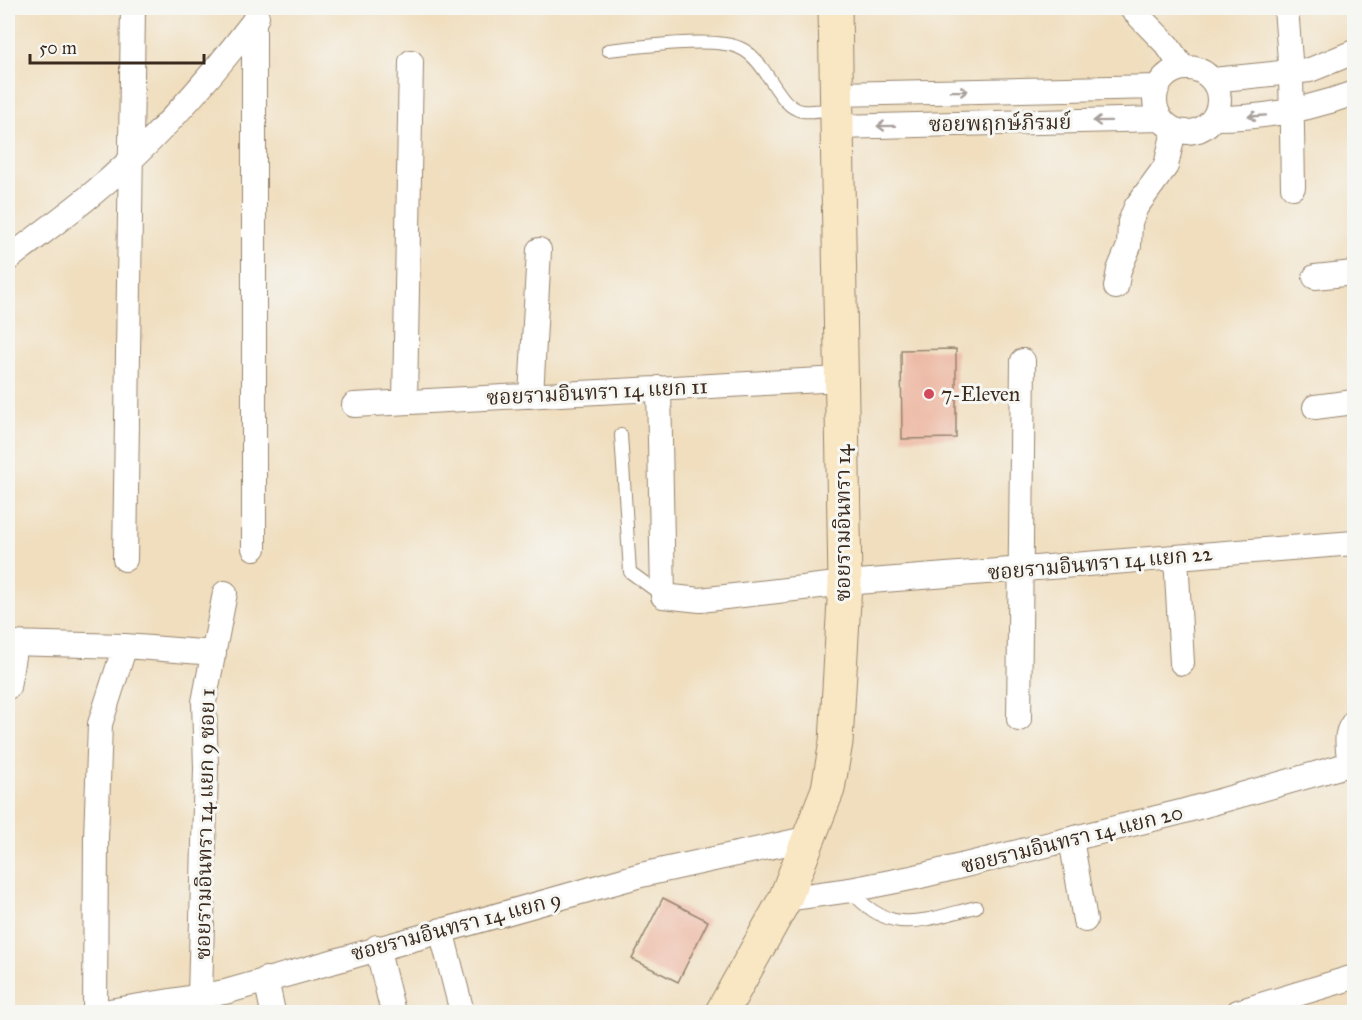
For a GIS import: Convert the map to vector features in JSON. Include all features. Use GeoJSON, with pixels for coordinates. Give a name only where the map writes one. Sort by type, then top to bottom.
{"type":"FeatureCollection","features":[{"type":"Feature","properties":{"kind":"street"},"geometry":{"type":"LineString","coordinates":[[125,559],[133,8]]}},
{"type":"Feature","properties":{"kind":"street","name":"ซอยรามอินทรา 14"},"geometry":{"type":"LineString","coordinates":[[722,1012],[785,899],[828,789],[836,742],[845,583],[836,8]]}},
{"type":"Feature","properties":{"kind":"street"},"geometry":{"type":"LineString","coordinates":[[1131,8],[1167,45],[1183,68]]}},
{"type":"Feature","properties":{"kind":"street"},"geometry":{"type":"LineString","coordinates":[[1286,8],[1291,73],[1293,187]]}},
{"type":"Feature","properties":{"kind":"street"},"geometry":{"type":"LineString","coordinates":[[8,259],[92,194],[130,160],[179,110],[259,14]]}},
{"type":"Feature","properties":{"kind":"street"},"geometry":{"type":"LineString","coordinates":[[254,548],[259,14]]}},
{"type":"Feature","properties":{"kind":"street"},"geometry":{"type":"LineString","coordinates":[[1213,80],[1310,70],[1354,52]]}},
{"type":"Feature","properties":{"kind":"street"},"geometry":{"type":"LineString","coordinates":[[405,401],[411,62]]}},
{"type":"Feature","properties":{"kind":"street"},"geometry":{"type":"LineString","coordinates":[[1116,287],[1119,270],[1129,246],[1130,222],[1136,207],[1166,166],[1167,124],[1155,104],[1157,87],[1167,74],[1183,68],[1200,70],[1213,80],[1219,99],[1214,118]]}},
{"type":"Feature","properties":{"kind":"street","name":"ซอยพฤกษ์ภิรมย์"},"geometry":{"type":"LineString","coordinates":[[838,110],[1157,87]]}},
{"type":"Feature","properties":{"kind":"street","name":"ซอยพฤกษ์ภิรมย์"},"geometry":{"type":"LineString","coordinates":[[838,110],[1167,124],[1188,132],[1203,128],[1214,118],[1292,112],[1319,106],[1354,93]]}},
{"type":"Feature","properties":{"kind":"street"},"geometry":{"type":"LineString","coordinates":[[531,396],[539,250]]}},
{"type":"Feature","properties":{"kind":"street"},"geometry":{"type":"LineString","coordinates":[[1315,277],[1354,273]]}},
{"type":"Feature","properties":{"kind":"street"},"geometry":{"type":"LineString","coordinates":[[1019,719],[1023,569],[1023,361]]}},
{"type":"Feature","properties":{"kind":"street","name":"ซอยรามอินทรา 14 แยก 11"},"geometry":{"type":"LineString","coordinates":[[354,405],[842,379]]}},
{"type":"Feature","properties":{"kind":"street"},"geometry":{"type":"LineString","coordinates":[[659,388],[663,596]]}},
{"type":"Feature","properties":{"kind":"street"},"geometry":{"type":"LineString","coordinates":[[1315,407],[1354,402]]}},
{"type":"Feature","properties":{"kind":"street","name":"ซอยรามอินทรา 14 แยก 22"},"geometry":{"type":"LineString","coordinates":[[663,596],[700,600],[845,583],[1354,543]]}},
{"type":"Feature","properties":{"kind":"street"},"geometry":{"type":"LineString","coordinates":[[1176,557],[1182,663]]}},
{"type":"Feature","properties":{"kind":"street","name":"ซอยรามอินทรา 14 แยก 9 ซอย 1"},"geometry":{"type":"LineString","coordinates":[[201,996],[206,768],[204,702],[225,593]]}},
{"type":"Feature","properties":{"kind":"street"},"geometry":{"type":"LineString","coordinates":[[8,687],[11,644],[125,646],[214,653]]}},
{"type":"Feature","properties":{"kind":"street"},"geometry":{"type":"LineString","coordinates":[[95,1012],[96,838],[100,724],[125,646]]}},
{"type":"Feature","properties":{"kind":"street","name":"ซอยรามอินทรา 14 แยก 20"},"geometry":{"type":"LineString","coordinates":[[785,899],[850,890],[1071,839],[1177,813],[1349,764]]}},
{"type":"Feature","properties":{"kind":"street","name":"ซอยรามอินทรา 14 แยก 9"},"geometry":{"type":"LineString","coordinates":[[103,1012],[158,1008],[225,992],[641,875],[810,838]]}},
{"type":"Feature","properties":{"kind":"street"},"geometry":{"type":"LineString","coordinates":[[1071,839],[1085,920]]}},
{"type":"Feature","properties":{"kind":"street"},"geometry":{"type":"LineString","coordinates":[[441,930],[462,1012]]}},
{"type":"Feature","properties":{"kind":"street"},"geometry":{"type":"LineString","coordinates":[[377,948],[393,1012]]}},
{"type":"Feature","properties":{"kind":"street"},"geometry":{"type":"LineString","coordinates":[[1238,1012],[1354,977]]}},
{"type":"Feature","properties":{"kind":"street"},"geometry":{"type":"LineString","coordinates":[[266,979],[273,1012]]}},
{"type":"Feature","properties":{"kind":"lane"},"geometry":{"type":"LineString","coordinates":[[608,50],[717,42],[739,47],[762,65],[780,94],[793,108],[802,111],[838,110]]}},
{"type":"Feature","properties":{"kind":"lane"},"geometry":{"type":"LineString","coordinates":[[621,435],[630,572],[663,596]]}},
{"type":"Feature","properties":{"kind":"lane"},"geometry":{"type":"LineString","coordinates":[[1349,764],[1340,734],[1345,722],[1354,713]]}},
{"type":"Feature","properties":{"kind":"lane"},"geometry":{"type":"LineString","coordinates":[[850,890],[865,907],[879,917],[894,921],[914,922],[976,907]]}},
{"type":"Feature","properties":{"kind":"building","name":"7-Eleven"},"geometry":{"type":"Polygon","coordinates":[[[956,349],[956,438],[902,439],[901,350],[956,349]]]}},
{"type":"Feature","properties":{"kind":"building"},"geometry":{"type":"Polygon","coordinates":[[[663,898],[708,921],[678,982],[632,959],[663,898]]]}},
{"type":"Feature","properties":{"kind":"place","name":"7-Eleven"},"geometry":{"type":"Point","coordinates":[929,394]}}]}
